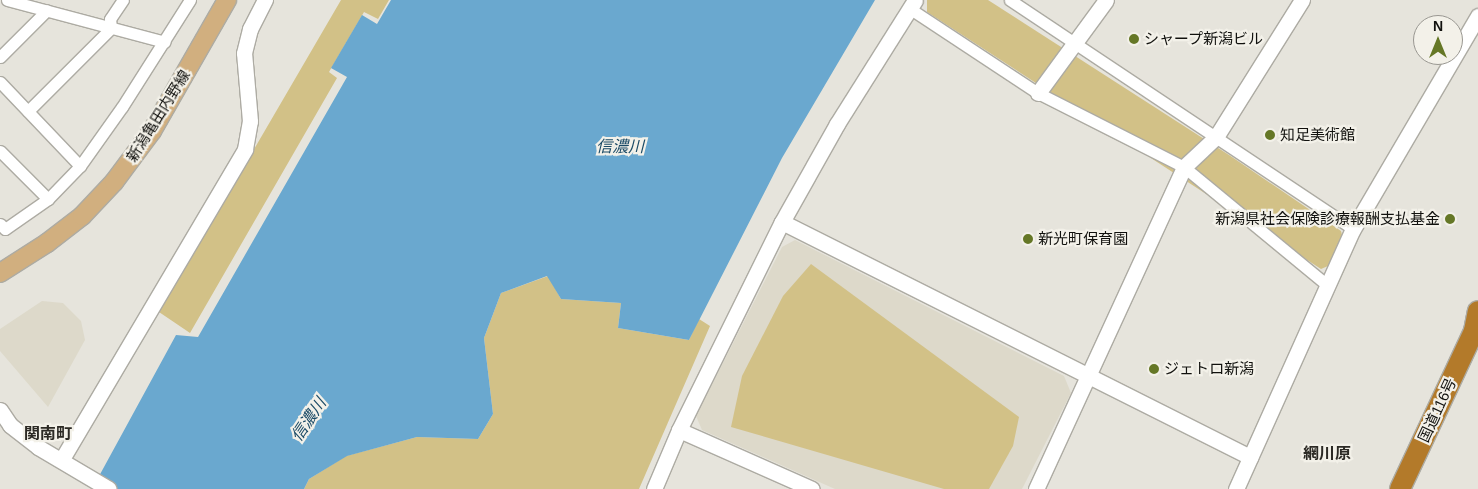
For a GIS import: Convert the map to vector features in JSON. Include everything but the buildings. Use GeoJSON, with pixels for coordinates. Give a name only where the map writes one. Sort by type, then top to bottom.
{"type":"FeatureCollection","features":[{"type":"Feature","properties":{"kind":"highway","name":"国道116号"},"geometry":{"type":"LineString","coordinates":[[1400,489],[1477,330],[1478,311]]}},
{"type":"Feature","properties":{"kind":"main road","name":"新潟亀田内野線"},"geometry":{"type":"LineString","coordinates":[[0,273],[54,238],[82,216],[114,182],[152,131],[227,0]]}},
{"type":"Feature","properties":{"kind":"street"},"geometry":{"type":"LineString","coordinates":[[0,3],[7,0],[164,42]]}},
{"type":"Feature","properties":{"kind":"street"},"geometry":{"type":"LineString","coordinates":[[111,28],[110,18],[123,0]]}},
{"type":"Feature","properties":{"kind":"street"},"geometry":{"type":"LineString","coordinates":[[2,228],[48,200],[80,166],[164,42],[190,0]]}},
{"type":"Feature","properties":{"kind":"street"},"geometry":{"type":"LineString","coordinates":[[62,459],[181,254],[241,157],[250,121],[244,65],[246,41],[265,0]]}},
{"type":"Feature","properties":{"kind":"street"},"geometry":{"type":"LineString","coordinates":[[1010,0],[1353,229]]}},
{"type":"Feature","properties":{"kind":"street"},"geometry":{"type":"LineString","coordinates":[[1038,93],[1106,0]]}},
{"type":"Feature","properties":{"kind":"street"},"geometry":{"type":"LineString","coordinates":[[1036,489],[1184,167],[1216,137],[1302,0]]}},
{"type":"Feature","properties":{"kind":"street"},"geometry":{"type":"LineString","coordinates":[[654,489],[679,430],[782,222],[837,124],[912,4],[1038,93],[1184,167],[1327,285]]}},
{"type":"Feature","properties":{"kind":"street"},"geometry":{"type":"LineString","coordinates":[[0,57],[47,10]]}},
{"type":"Feature","properties":{"kind":"street"},"geometry":{"type":"LineString","coordinates":[[1236,489],[1353,229],[1478,16]]}},
{"type":"Feature","properties":{"kind":"street"},"geometry":{"type":"LineString","coordinates":[[28,111],[111,28]]}},
{"type":"Feature","properties":{"kind":"street"},"geometry":{"type":"LineString","coordinates":[[0,82],[80,166]]}},
{"type":"Feature","properties":{"kind":"street"},"geometry":{"type":"LineString","coordinates":[[0,151],[48,200]]}},
{"type":"Feature","properties":{"kind":"street"},"geometry":{"type":"LineString","coordinates":[[782,222],[1250,456]]}},
{"type":"Feature","properties":{"kind":"street"},"geometry":{"type":"LineString","coordinates":[[0,410],[10,425],[38,447],[62,459],[109,489]]}},
{"type":"Feature","properties":{"kind":"street"},"geometry":{"type":"LineString","coordinates":[[679,430],[812,489]]}},
{"type":"Feature","properties":{"kind":"shaded area"},"geometry":{"type":"Polygon","coordinates":[[[341,0],[389,0],[378,19],[364,12],[329,72],[337,78],[190,333],[159,312],[341,0]]]}},
{"type":"Feature","properties":{"kind":"shaded area"},"geometry":{"type":"Polygon","coordinates":[[[927,0],[988,0],[1229,155],[1341,231],[1342,235],[1328,266],[1321,269],[927,12],[927,0]]]}},
{"type":"Feature","properties":{"kind":"shaded area"},"geometry":{"type":"Polygon","coordinates":[[[795,240],[1064,376],[1071,393],[1022,489],[835,489],[702,430],[696,416],[782,247],[795,240]]]}},
{"type":"Feature","properties":{"kind":"shaded area"},"geometry":{"type":"Polygon","coordinates":[[[811,264],[1019,417],[1013,446],[989,489],[944,489],[731,427],[742,376],[783,296],[811,264]]]}},
{"type":"Feature","properties":{"kind":"shaded area"},"geometry":{"type":"Polygon","coordinates":[[[548,276],[561,299],[621,303],[618,328],[689,340],[699,319],[710,326],[639,489],[304,489],[309,479],[346,456],[417,437],[478,439],[493,414],[484,338],[501,293],[548,276]]]}},
{"type":"Feature","properties":{"kind":"shaded area"},"geometry":{"type":"Polygon","coordinates":[[[42,301],[63,303],[81,321],[85,340],[48,407],[0,351],[0,329],[42,301]]]}},
{"type":"Feature","properties":{"kind":"water","name":"信濃川"},"geometry":{"type":"Polygon","coordinates":[[[391,0],[875,0],[782,158],[689,340],[618,328],[621,303],[561,299],[547,276],[501,293],[484,338],[493,414],[478,439],[417,437],[347,456],[309,479],[304,489],[92,489],[176,335],[198,337],[347,77],[331,68],[362,15],[377,24],[391,0]]]}},
{"type":"Feature","properties":{"kind":"place","name":"シャープ新潟ビル"},"geometry":{"type":"Point","coordinates":[1134,39]}},
{"type":"Feature","properties":{"kind":"place","name":"知足美術館"},"geometry":{"type":"Point","coordinates":[1270,135]}},
{"type":"Feature","properties":{"kind":"place","name":"新潟県社会保険診療報酬支払基金"},"geometry":{"type":"Point","coordinates":[1450,219]}},
{"type":"Feature","properties":{"kind":"place","name":"新光町保育園"},"geometry":{"type":"Point","coordinates":[1028,239]}},
{"type":"Feature","properties":{"kind":"place","name":"ジェトロ新潟"},"geometry":{"type":"Point","coordinates":[1154,369]}},
{"type":"Feature","properties":{"kind":"district","name":"関南町"},"geometry":{"type":"Point","coordinates":[48,434]}},
{"type":"Feature","properties":{"kind":"district","name":"網川原"},"geometry":{"type":"Point","coordinates":[1327,454]}}]}
